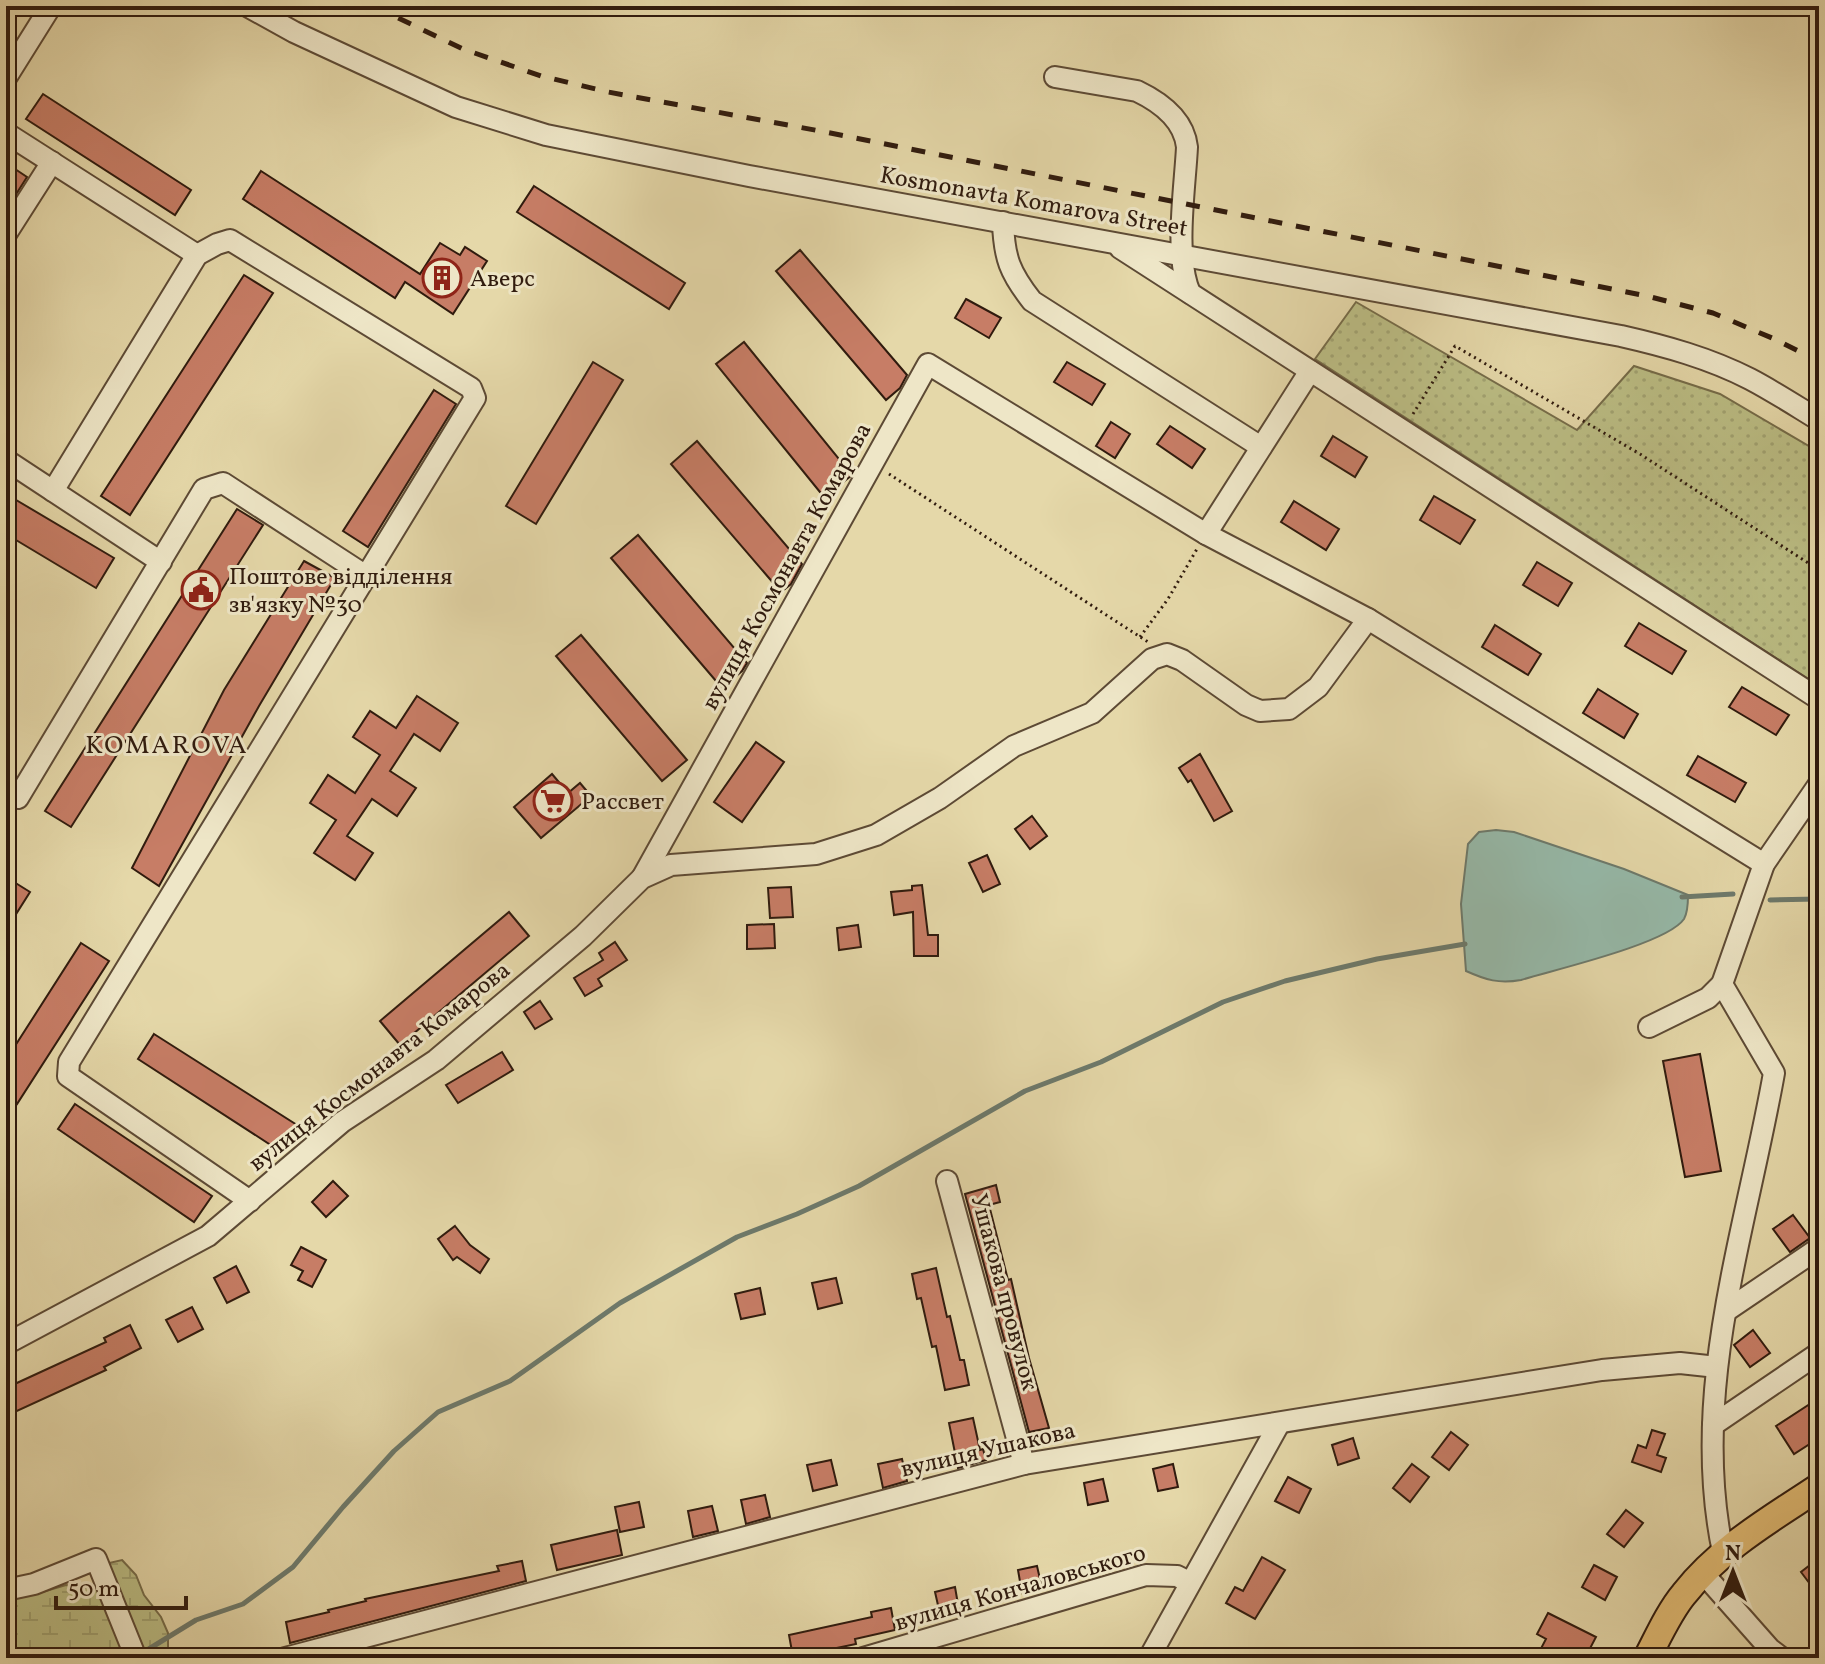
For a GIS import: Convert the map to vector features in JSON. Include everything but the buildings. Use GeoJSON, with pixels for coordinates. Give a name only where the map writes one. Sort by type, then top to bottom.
{"type":"FeatureCollection","features":[{"type":"Feature","properties":{"kind":"main road"},"geometry":{"type":"LineString","coordinates":[[1647,1658],[1681,1597],[1702,1572],[1723,1552],[1819,1487]]}},
{"type":"Feature","properties":{"kind":"street"},"geometry":{"type":"LineString","coordinates":[[7,76],[51,6]]}},
{"type":"Feature","properties":{"kind":"street","name":"Kosmonavta Komarova Street"},"geometry":{"type":"LineString","coordinates":[[247,6],[294,32],[456,107],[546,135],[749,176],[1660,345],[1750,379],[1819,420]]}},
{"type":"Feature","properties":{"kind":"street"},"geometry":{"type":"LineString","coordinates":[[1055,77],[1137,91],[1148,96],[1179,122],[1186,134],[1187,147],[1182,255],[1184,278],[1190,293]]}},
{"type":"Feature","properties":{"kind":"street"},"geometry":{"type":"LineString","coordinates":[[6,133],[197,255]]}},
{"type":"Feature","properties":{"kind":"street"},"geometry":{"type":"LineString","coordinates":[[6,234],[52,162]]}},
{"type":"Feature","properties":{"kind":"street"},"geometry":{"type":"LineString","coordinates":[[1003,222],[1004,251],[1009,266],[1032,301],[1261,447]]}},
{"type":"Feature","properties":{"kind":"street"},"geometry":{"type":"LineString","coordinates":[[53,491],[197,255],[230,240],[471,388],[475,398],[69,1062],[68,1076],[250,1201]]}},
{"type":"Feature","properties":{"kind":"street"},"geometry":{"type":"LineString","coordinates":[[1109,242],[1819,699]]}},
{"type":"Feature","properties":{"kind":"street","name":"вулиця Космонавта Комарова"},"geometry":{"type":"LineString","coordinates":[[6,1344],[208,1236],[342,1122],[436,1060],[583,936],[642,878],[928,364],[1206,534]]}},
{"type":"Feature","properties":{"kind":"street"},"geometry":{"type":"LineString","coordinates":[[1310,371],[1206,534],[1368,619],[1764,864]]}},
{"type":"Feature","properties":{"kind":"street"},"geometry":{"type":"LineString","coordinates":[[6,460],[161,562]]}},
{"type":"Feature","properties":{"kind":"street"},"geometry":{"type":"LineString","coordinates":[[18,798],[204,489],[223,483],[366,576]]}},
{"type":"Feature","properties":{"kind":"street"},"geometry":{"type":"LineString","coordinates":[[1159,656],[1182,660],[1246,705],[1260,711],[1275,712],[1289,709],[1318,687],[1368,619]]}},
{"type":"Feature","properties":{"kind":"street","name":"вулиця Космонавта Комарова"},"geometry":{"type":"LineString","coordinates":[[642,878],[671,865],[816,854],[876,835],[940,798],[1014,746],[1092,713],[1159,656]]}},
{"type":"Feature","properties":{"kind":"street"},"geometry":{"type":"LineString","coordinates":[[1649,1027],[1708,998],[1722,984],[1764,864],[1819,784]]}},
{"type":"Feature","properties":{"kind":"street"},"geometry":{"type":"LineString","coordinates":[[1722,984],[1774,1073],[1717,1367],[1711,1483],[1723,1552]]}},
{"type":"Feature","properties":{"kind":"street","name":"Ушакова провулок"},"geometry":{"type":"LineString","coordinates":[[947,1181],[1024,1464]]}},
{"type":"Feature","properties":{"kind":"street"},"geometry":{"type":"LineString","coordinates":[[1726,1311],[1819,1248]]}},
{"type":"Feature","properties":{"kind":"street"},"geometry":{"type":"LineString","coordinates":[[1713,1425],[1819,1353]]}},
{"type":"Feature","properties":{"kind":"street","name":"вулиця Ушакова"},"geometry":{"type":"LineString","coordinates":[[285,1658],[1024,1464],[1631,1366],[1680,1363],[1717,1367]]}},
{"type":"Feature","properties":{"kind":"street"},"geometry":{"type":"LineString","coordinates":[[1149,1658],[1279,1424]]}},
{"type":"Feature","properties":{"kind":"street"},"geometry":{"type":"LineString","coordinates":[[6,1590],[34,1584],[96,1559],[136,1658]]}},
{"type":"Feature","properties":{"kind":"street"},"geometry":{"type":"LineString","coordinates":[[1702,1572],[1770,1649],[1782,1658]]}},
{"type":"Feature","properties":{"kind":"street","name":"вулиця Кончаловського"},"geometry":{"type":"LineString","coordinates":[[863,1658],[1146,1575],[1177,1576],[1189,1582]]}},
{"type":"Feature","properties":{"kind":"path"},"geometry":{"type":"LineString","coordinates":[[1403,431],[1455,346],[1640,454],[1819,570]]}},
{"type":"Feature","properties":{"kind":"path"},"geometry":{"type":"LineString","coordinates":[[885,472],[1140,637],[1159,656]]}},
{"type":"Feature","properties":{"kind":"path"},"geometry":{"type":"LineString","coordinates":[[1140,637],[1168,599],[1206,534]]}},
{"type":"Feature","properties":{"kind":"green space"},"geometry":{"type":"Polygon","coordinates":[[[1356,302],[1577,430],[1634,366],[1720,394],[1819,452],[1819,686],[1315,359],[1356,302]]]}},
{"type":"Feature","properties":{"kind":"green space"},"geometry":{"type":"Polygon","coordinates":[[[122,1560],[136,1575],[144,1595],[161,1617],[168,1633],[168,1658],[6,1658],[6,1595],[39,1593],[66,1585],[87,1588],[100,1583],[107,1575],[109,1563],[122,1560]]]}},
{"type":"Feature","properties":{"kind":"shaded area"},"geometry":{"type":"Polygon","coordinates":[[[1479,832],[1514,832],[1624,869],[1688,895],[1684,919],[1656,938],[1633,947],[1521,980],[1493,980],[1466,971],[1461,904],[1468,844],[1479,832]]]}},
{"type":"Feature","properties":{"kind":"waterway"},"geometry":{"type":"LineString","coordinates":[[1682,897],[1733,894]]}},
{"type":"Feature","properties":{"kind":"waterway"},"geometry":{"type":"LineString","coordinates":[[1770,900],[1819,899]]}},
{"type":"Feature","properties":{"kind":"waterway"},"geometry":{"type":"LineString","coordinates":[[139,1655],[196,1620],[243,1604],[293,1567],[394,1451],[438,1412],[510,1381],[620,1303],[737,1237],[859,1186],[1025,1091],[1101,1062],[1223,1002],[1285,981],[1377,959],[1465,944]]}},
{"type":"Feature","properties":{"kind":"railway"},"geometry":{"type":"LineString","coordinates":[[373,6],[463,49],[541,76],[608,92],[820,131],[1647,296],[1713,313],[1819,361]]}},
{"type":"Feature","properties":{"kind":"place","name":"Аверс"},"geometry":{"type":"Point","coordinates":[442,278]}},
{"type":"Feature","properties":{"kind":"place","name":"Поштове відділення зв'язку №30"},"geometry":{"type":"Point","coordinates":[201,590]}},
{"type":"Feature","properties":{"kind":"place","name":"Рассвет"},"geometry":{"type":"Point","coordinates":[553,801]}},
{"type":"Feature","properties":{"kind":"district","name":"KOMAROVA"},"geometry":{"type":"Point","coordinates":[167,744]}}]}
